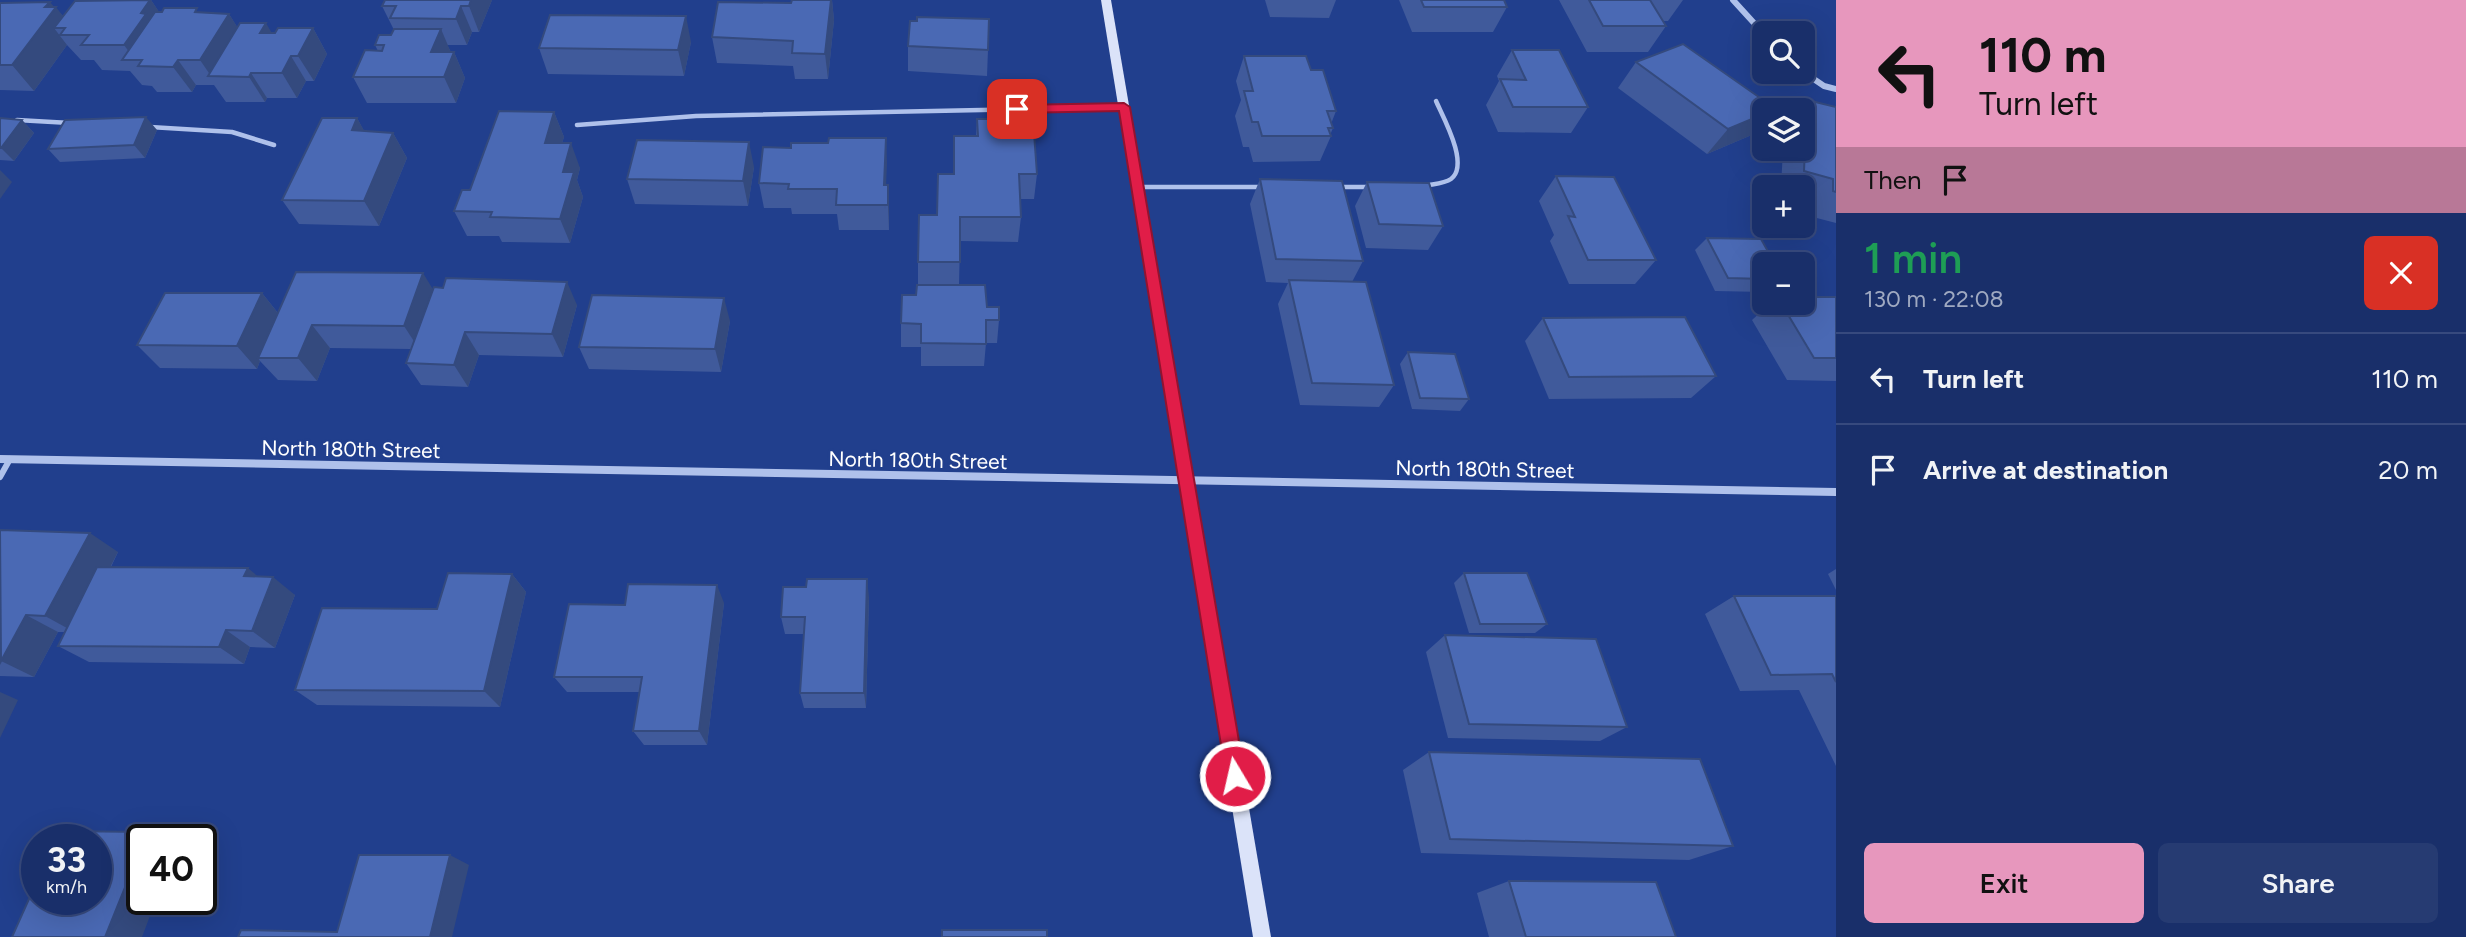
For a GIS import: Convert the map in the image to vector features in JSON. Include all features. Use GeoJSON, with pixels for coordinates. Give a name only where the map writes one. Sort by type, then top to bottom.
{"type":"FeatureCollection","features":[{"type":"Feature","properties":{"kind":"street"},"geometry":{"type":"LineString","coordinates":[[1106,0],[1262,937]]}},
{"type":"Feature","properties":{"kind":"street"},"geometry":{"type":"LineString","coordinates":[[1733,0],[1752,21]]}},
{"type":"Feature","properties":{"kind":"street"},"geometry":{"type":"LineString","coordinates":[[1815,80],[1836,89]]}},
{"type":"Feature","properties":{"kind":"street","name":"North 180th Street"},"geometry":{"type":"LineString","coordinates":[[0,459],[1836,492]]}},
{"type":"Feature","properties":{"kind":"lane"},"geometry":{"type":"LineString","coordinates":[[1421,187],[1451,179],[1458,171],[1460,160],[1436,101]]}},
{"type":"Feature","properties":{"kind":"lane"},"geometry":{"type":"LineString","coordinates":[[577,125],[696,116],[1124,107]]}},
{"type":"Feature","properties":{"kind":"lane"},"geometry":{"type":"LineString","coordinates":[[13,120],[81,123]]}},
{"type":"Feature","properties":{"kind":"lane"},"geometry":{"type":"LineString","coordinates":[[150,127],[232,132],[274,145]]}},
{"type":"Feature","properties":{"kind":"lane"},"geometry":{"type":"LineString","coordinates":[[1137,187],[1272,187]]}},
{"type":"Feature","properties":{"kind":"lane"},"geometry":{"type":"LineString","coordinates":[[1326,187],[1380,187]]}},
{"type":"Feature","properties":{"kind":"lane"},"geometry":{"type":"LineString","coordinates":[[0,477],[10,459]]}},
{"type":"Feature","properties":{"kind":"building"},"geometry":{"type":"Polygon","coordinates":[[[150,0],[141,13],[146,14],[124,45],[81,45],[89,35],[60,35],[65,28],[54,28],[75,1],[150,0]]]}},
{"type":"Feature","properties":{"kind":"building"},"geometry":{"type":"Polygon","coordinates":[[[385,0],[471,0],[469,6],[461,6],[456,19],[390,18],[396,6],[382,6],[385,0]]]}},
{"type":"Feature","properties":{"kind":"building"},"geometry":{"type":"Polygon","coordinates":[[[792,0],[831,0],[825,54],[792,53],[793,41],[712,37],[718,2],[791,3],[792,0]]]}},
{"type":"Feature","properties":{"kind":"building"},"geometry":{"type":"Polygon","coordinates":[[[1421,0],[1504,0],[1507,7],[1424,7],[1421,0]]]}},
{"type":"Feature","properties":{"kind":"building"},"geometry":{"type":"Polygon","coordinates":[[[1589,0],[1650,0],[1666,26],[1603,26],[1589,0]]]}},
{"type":"Feature","properties":{"kind":"building"},"geometry":{"type":"Polygon","coordinates":[[[50,2],[45,7],[56,7],[12,65],[0,65],[0,3],[50,2]]]}},
{"type":"Feature","properties":{"kind":"building"},"geometry":{"type":"Polygon","coordinates":[[[164,8],[197,8],[195,12],[229,14],[200,60],[178,60],[173,67],[138,66],[142,60],[122,60],[155,12],[162,12],[164,8]]]}},
{"type":"Feature","properties":{"kind":"building"},"geometry":{"type":"Polygon","coordinates":[[[550,15],[686,16],[678,50],[539,48],[550,15]]]}},
{"type":"Feature","properties":{"kind":"building"},"geometry":{"type":"Polygon","coordinates":[[[917,17],[989,19],[988,50],[908,46],[910,21],[917,21],[917,17]]]}},
{"type":"Feature","properties":{"kind":"building"},"geometry":{"type":"Polygon","coordinates":[[[240,23],[266,23],[260,33],[275,33],[278,28],[313,28],[298,56],[291,56],[282,73],[251,73],[249,77],[208,76],[240,23]]]}},
{"type":"Feature","properties":{"kind":"building"},"geometry":{"type":"Polygon","coordinates":[[[394,29],[441,29],[431,52],[454,52],[444,77],[353,77],[365,50],[382,51],[384,45],[375,45],[379,35],[391,35],[394,29]]]}},
{"type":"Feature","properties":{"kind":"building"},"geometry":{"type":"Polygon","coordinates":[[[1683,44],[1760,98],[1752,98],[1752,119],[1728,129],[1636,62],[1683,44]]]}},
{"type":"Feature","properties":{"kind":"building"},"geometry":{"type":"Polygon","coordinates":[[[1512,50],[1559,50],[1588,107],[1513,107],[1500,79],[1526,80],[1512,50]]]}},
{"type":"Feature","properties":{"kind":"building"},"geometry":{"type":"Polygon","coordinates":[[[1244,56],[1306,56],[1311,70],[1323,70],[1336,111],[1327,111],[1333,128],[1328,128],[1331,136],[1262,136],[1258,122],[1252,122],[1244,91],[1253,91],[1244,56]]]}},
{"type":"Feature","properties":{"kind":"building"},"geometry":{"type":"Polygon","coordinates":[[[1815,102],[1836,107],[1836,192],[1833,191],[1833,179],[1804,171],[1804,161],[1815,161],[1815,102]]]}},
{"type":"Feature","properties":{"kind":"building"},"geometry":{"type":"Polygon","coordinates":[[[499,111],[554,112],[545,143],[571,143],[563,172],[574,172],[560,219],[490,217],[492,212],[454,211],[462,190],[470,190],[499,111]]]}},
{"type":"Feature","properties":{"kind":"building"},"geometry":{"type":"Polygon","coordinates":[[[146,117],[134,145],[48,149],[65,120],[146,117]]]}},
{"type":"Feature","properties":{"kind":"building"},"geometry":{"type":"Polygon","coordinates":[[[0,118],[22,120],[1,148],[0,148],[0,118]]]}},
{"type":"Feature","properties":{"kind":"building"},"geometry":{"type":"Polygon","coordinates":[[[322,118],[357,118],[352,130],[393,133],[364,201],[282,200],[322,118]]]}},
{"type":"Feature","properties":{"kind":"building"},"geometry":{"type":"Polygon","coordinates":[[[977,119],[1033,119],[1037,174],[1019,174],[1021,217],[960,217],[960,262],[918,262],[919,215],[937,215],[938,174],[954,174],[954,136],[978,136],[977,119]]]}},
{"type":"Feature","properties":{"kind":"building"},"geometry":{"type":"Polygon","coordinates":[[[829,138],[886,138],[884,185],[888,185],[888,205],[836,205],[837,189],[788,189],[789,184],[759,183],[763,147],[791,148],[791,143],[828,143],[829,138]]]}},
{"type":"Feature","properties":{"kind":"building"},"geometry":{"type":"Polygon","coordinates":[[[637,140],[749,142],[743,181],[627,179],[637,140]]]}},
{"type":"Feature","properties":{"kind":"building"},"geometry":{"type":"Polygon","coordinates":[[[1556,176],[1614,177],[1656,260],[1588,260],[1568,216],[1575,217],[1556,176]]]}},
{"type":"Feature","properties":{"kind":"building"},"geometry":{"type":"Polygon","coordinates":[[[1260,179],[1342,181],[1363,261],[1276,259],[1260,179]]]}},
{"type":"Feature","properties":{"kind":"building"},"geometry":{"type":"Polygon","coordinates":[[[1367,182],[1429,183],[1443,226],[1379,224],[1367,182]]]}},
{"type":"Feature","properties":{"kind":"building"},"geometry":{"type":"Polygon","coordinates":[[[1707,238],[1761,239],[1768,252],[1752,252],[1752,279],[1728,278],[1707,238]]]}},
{"type":"Feature","properties":{"kind":"building"},"geometry":{"type":"Polygon","coordinates":[[[296,272],[423,273],[404,326],[312,325],[298,358],[258,358],[296,272]]]}},
{"type":"Feature","properties":{"kind":"building"},"geometry":{"type":"Polygon","coordinates":[[[446,278],[567,282],[552,334],[465,332],[454,365],[406,363],[434,287],[443,288],[446,278]]]}},
{"type":"Feature","properties":{"kind":"building"},"geometry":{"type":"Polygon","coordinates":[[[1289,280],[1366,282],[1394,385],[1312,383],[1289,280]]]}},
{"type":"Feature","properties":{"kind":"building"},"geometry":{"type":"Polygon","coordinates":[[[917,285],[985,285],[987,307],[999,307],[999,320],[986,320],[986,344],[921,343],[921,324],[901,323],[902,295],[916,295],[917,285]]]}},
{"type":"Feature","properties":{"kind":"building"},"geometry":{"type":"Polygon","coordinates":[[[165,293],[262,293],[237,346],[137,345],[165,293]]]}},
{"type":"Feature","properties":{"kind":"building"},"geometry":{"type":"Polygon","coordinates":[[[592,295],[724,298],[715,349],[579,347],[592,295]]]}},
{"type":"Feature","properties":{"kind":"building"},"geometry":{"type":"Polygon","coordinates":[[[1815,297],[1836,297],[1836,358],[1814,358],[1788,315],[1815,315],[1815,297]]]}},
{"type":"Feature","properties":{"kind":"building"},"geometry":{"type":"Polygon","coordinates":[[[1685,317],[1716,376],[1569,377],[1543,318],[1685,317]]]}},
{"type":"Feature","properties":{"kind":"building"},"geometry":{"type":"Polygon","coordinates":[[[1408,352],[1455,354],[1469,399],[1420,398],[1408,352]]]}},
{"type":"Feature","properties":{"kind":"building"},"geometry":{"type":"Polygon","coordinates":[[[0,530],[90,533],[45,616],[26,615],[1,661],[0,530]]]}},
{"type":"Feature","properties":{"kind":"building"},"geometry":{"type":"Polygon","coordinates":[[[97,567],[248,568],[244,576],[273,577],[252,631],[226,630],[219,647],[58,646],[97,567]]]}},
{"type":"Feature","properties":{"kind":"building"},"geometry":{"type":"Polygon","coordinates":[[[448,573],[512,574],[484,691],[295,690],[322,608],[437,609],[448,573]]]}},
{"type":"Feature","properties":{"kind":"building"},"geometry":{"type":"Polygon","coordinates":[[[1464,573],[1527,573],[1547,624],[1480,624],[1464,573]]]}},
{"type":"Feature","properties":{"kind":"building"},"geometry":{"type":"Polygon","coordinates":[[[807,579],[867,579],[864,693],[800,693],[805,617],[781,617],[783,587],[806,587],[807,579]]]}},
{"type":"Feature","properties":{"kind":"building"},"geometry":{"type":"Polygon","coordinates":[[[628,584],[717,585],[699,731],[633,731],[642,677],[554,677],[569,604],[625,605],[628,584]]]}},
{"type":"Feature","properties":{"kind":"building"},"geometry":{"type":"Polygon","coordinates":[[[1734,596],[1836,596],[1836,682],[1832,674],[1771,675],[1734,596]]]}},
{"type":"Feature","properties":{"kind":"building"},"geometry":{"type":"Polygon","coordinates":[[[1445,635],[1596,639],[1627,727],[1469,724],[1445,635]]]}},
{"type":"Feature","properties":{"kind":"building"},"geometry":{"type":"Polygon","coordinates":[[[1429,752],[1700,759],[1733,846],[1450,839],[1429,752]]]}},
{"type":"Feature","properties":{"kind":"building"},"geometry":{"type":"Polygon","coordinates":[[[112,832],[126,832],[126,885],[105,937],[12,937],[22,915],[112,915],[112,832]]]}},
{"type":"Feature","properties":{"kind":"building"},"geometry":{"type":"Polygon","coordinates":[[[359,855],[450,855],[430,937],[238,937],[241,930],[337,932],[359,855]]]}},
{"type":"Feature","properties":{"kind":"building"},"geometry":{"type":"Polygon","coordinates":[[[1509,881],[1656,882],[1676,937],[1526,937],[1509,881]]]}},
{"type":"Feature","properties":{"kind":"building"},"geometry":{"type":"Polygon","coordinates":[[[942,930],[1047,930],[1047,937],[942,937],[942,930]]]}},
{"type":"Feature","properties":{"kind":"route"},"geometry":{"type":"LineString","coordinates":[[1017,109],[1124,107],[1235,776]]}}]}
